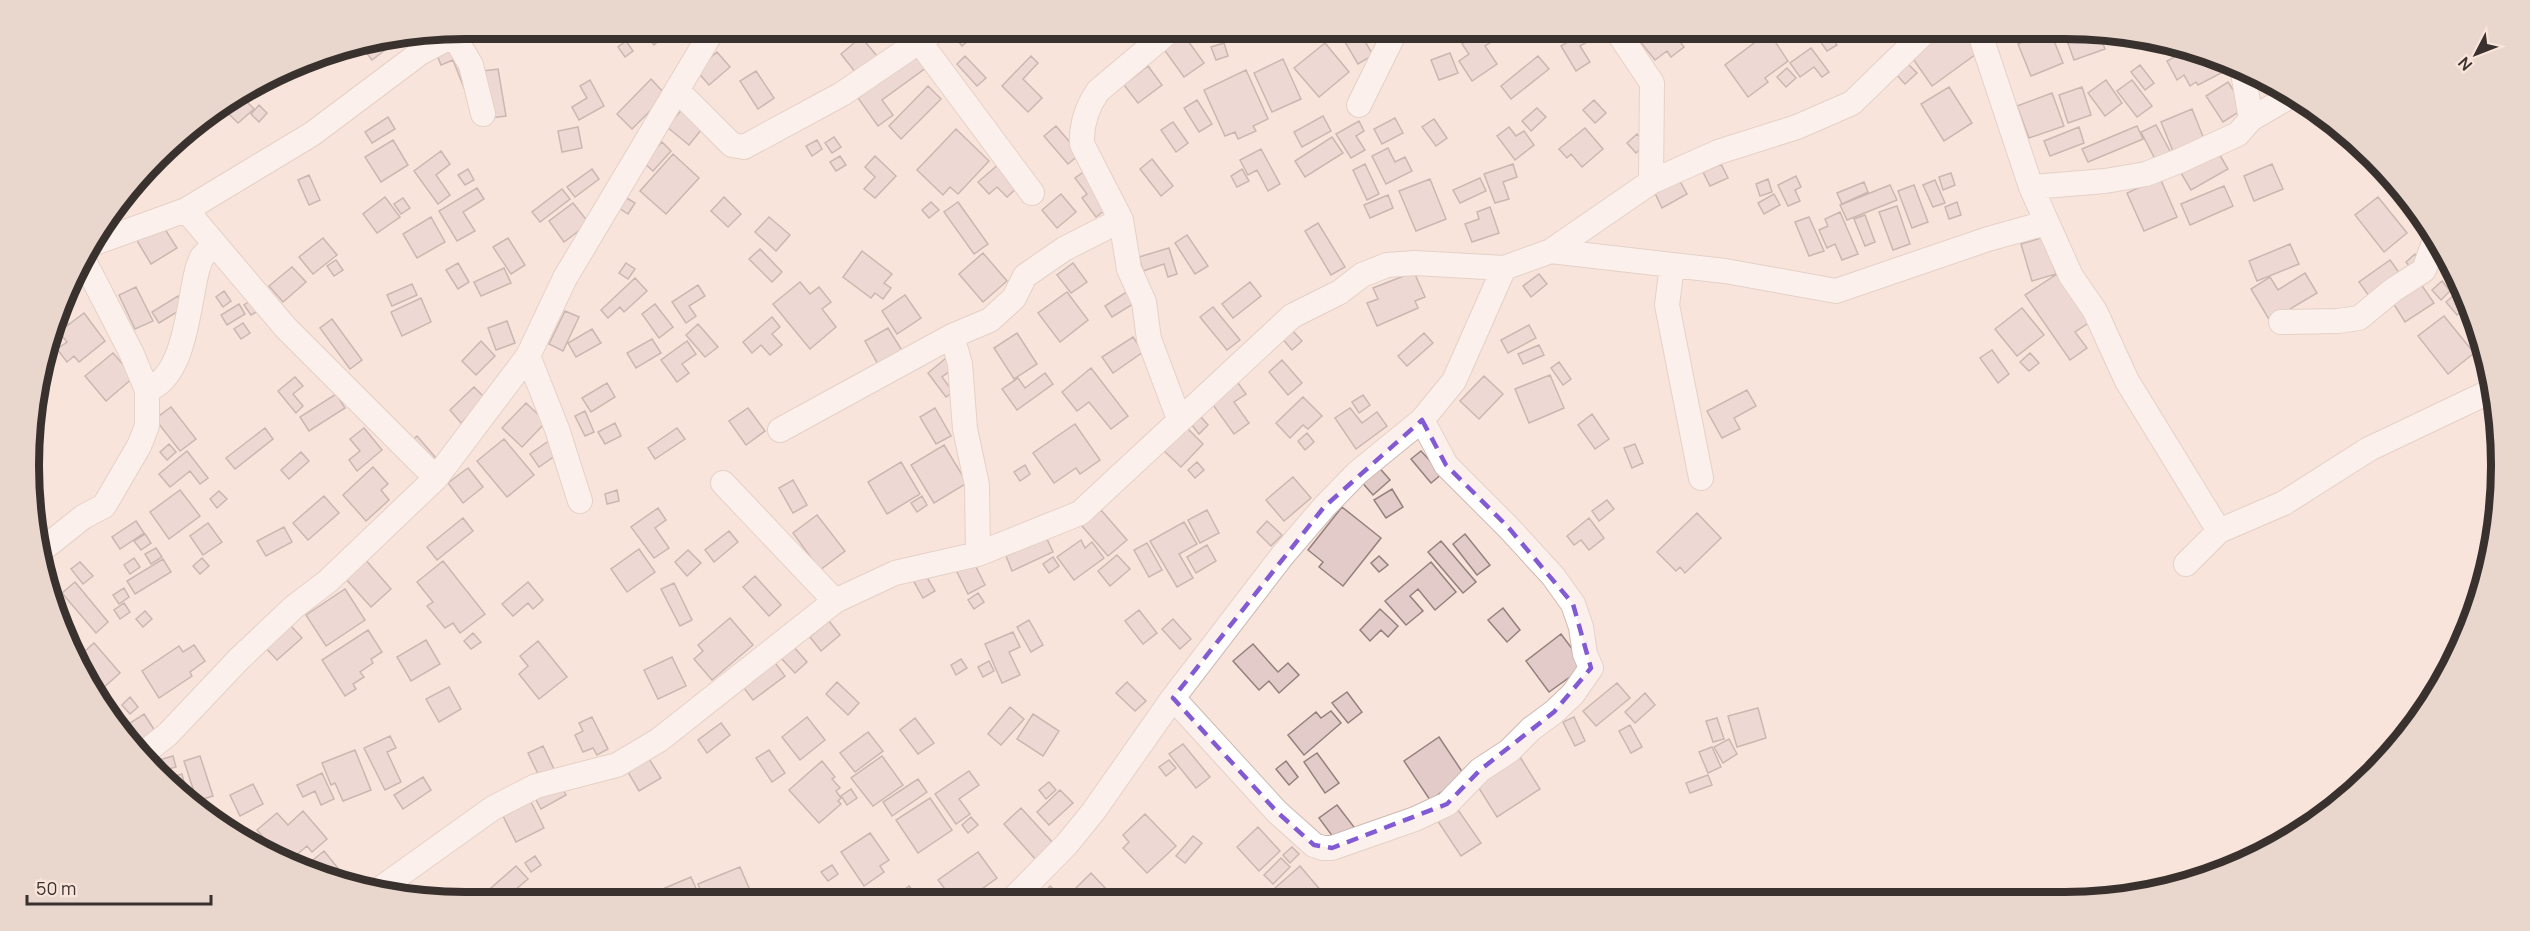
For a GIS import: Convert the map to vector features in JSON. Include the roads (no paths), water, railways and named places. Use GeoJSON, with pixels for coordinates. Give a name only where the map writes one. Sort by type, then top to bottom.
{"type":"FeatureCollection","features":[{"type":"Feature","properties":{"kind":"street"},"geometry":{"type":"LineString","coordinates":[[463,39],[483,114]]}},
{"type":"Feature","properties":{"kind":"street"},"geometry":{"type":"LineString","coordinates":[[148,750],[168,734],[294,607],[328,581],[436,478],[528,356],[565,278],[707,39]]}},
{"type":"Feature","properties":{"kind":"street"},"geometry":{"type":"LineString","coordinates":[[677,90],[732,145],[744,147],[842,94],[922,39]]}},
{"type":"Feature","properties":{"kind":"street"},"geometry":{"type":"LineString","coordinates":[[1160,39],[1098,91],[1082,126],[1082,144],[1121,220],[1129,269],[1144,302],[1149,339],[1179,419]]}},
{"type":"Feature","properties":{"kind":"street"},"geometry":{"type":"LineString","coordinates":[[1359,105],[1392,39]]}},
{"type":"Feature","properties":{"kind":"street"},"geometry":{"type":"LineString","coordinates":[[1622,39],[1652,83],[1651,182]]}},
{"type":"Feature","properties":{"kind":"street"},"geometry":{"type":"LineString","coordinates":[[386,885],[493,808],[536,786],[616,765],[659,740],[836,601],[895,573],[978,554],[1080,513],[1292,316],[1340,292],[1362,274],[1387,265],[1414,263],[1504,268],[1551,251],[1651,182],[1718,152],[1836,112],[1852,103],[1918,39]]}},
{"type":"Feature","properties":{"kind":"street"},"geometry":{"type":"LineString","coordinates":[[1982,39],[2031,187],[2071,276],[2095,311],[2127,381],[2218,531]]}},
{"type":"Feature","properties":{"kind":"street"},"geometry":{"type":"LineString","coordinates":[[105,238],[186,210],[312,134],[420,52],[443,40]]}},
{"type":"Feature","properties":{"kind":"street"},"geometry":{"type":"LineString","coordinates":[[919,41],[1032,193]]}},
{"type":"Feature","properties":{"kind":"street"},"geometry":{"type":"LineString","coordinates":[[2244,79],[2251,120]]}},
{"type":"Feature","properties":{"kind":"street"},"geometry":{"type":"LineString","coordinates":[[2031,187],[2105,181],[2146,174],[2238,134],[2251,120],[2284,100]]}},
{"type":"Feature","properties":{"kind":"street"},"geometry":{"type":"LineString","coordinates":[[186,210],[286,328],[436,478]]}},
{"type":"Feature","properties":{"kind":"street"},"geometry":{"type":"LineString","coordinates":[[780,430],[952,336],[990,320],[1014,298],[1025,276],[1064,249],[1121,220]]}},
{"type":"Feature","properties":{"kind":"street"},"geometry":{"type":"LineString","coordinates":[[1551,251],[1760,276],[1824,291],[1836,291],[1988,239],[2046,223]]}},
{"type":"Feature","properties":{"kind":"street"},"geometry":{"type":"LineString","coordinates":[[147,390],[157,387],[180,350],[198,267],[202,257],[215,244]]}},
{"type":"Feature","properties":{"kind":"street"},"geometry":{"type":"LineString","coordinates":[[2281,322],[2338,321],[2359,318],[2393,290],[2424,270],[2432,249]]}},
{"type":"Feature","properties":{"kind":"street"},"geometry":{"type":"LineString","coordinates":[[1672,265],[1667,304],[1701,478]]}},
{"type":"Feature","properties":{"kind":"street"},"geometry":{"type":"LineString","coordinates":[[47,546],[83,517],[104,506],[139,446],[147,426],[147,390],[131,352],[88,268]]}},
{"type":"Feature","properties":{"kind":"street"},"geometry":{"type":"LineString","coordinates":[[1019,892],[1086,820],[1173,698],[1282,556],[1357,473],[1422,420],[1454,381],[1504,268]]}},
{"type":"Feature","properties":{"kind":"street"},"geometry":{"type":"LineString","coordinates":[[952,336],[960,364],[965,429],[977,485],[978,554]]}},
{"type":"Feature","properties":{"kind":"street"},"geometry":{"type":"LineString","coordinates":[[528,356],[557,429],[580,501]]}},
{"type":"Feature","properties":{"kind":"street"},"geometry":{"type":"LineString","coordinates":[[2186,564],[2218,531],[2284,503],[2369,449],[2485,394]]}},
{"type":"Feature","properties":{"kind":"street"},"geometry":{"type":"LineString","coordinates":[[1173,698],[1277,812],[1314,844],[1323,848],[1375,834],[1447,804],[1480,770],[1509,751],[1573,694],[1591,668],[1585,654],[1581,627],[1573,604],[1553,576],[1509,527],[1446,465],[1422,420]]}},
{"type":"Feature","properties":{"kind":"street"},"geometry":{"type":"LineString","coordinates":[[723,483],[836,601]]}}]}
